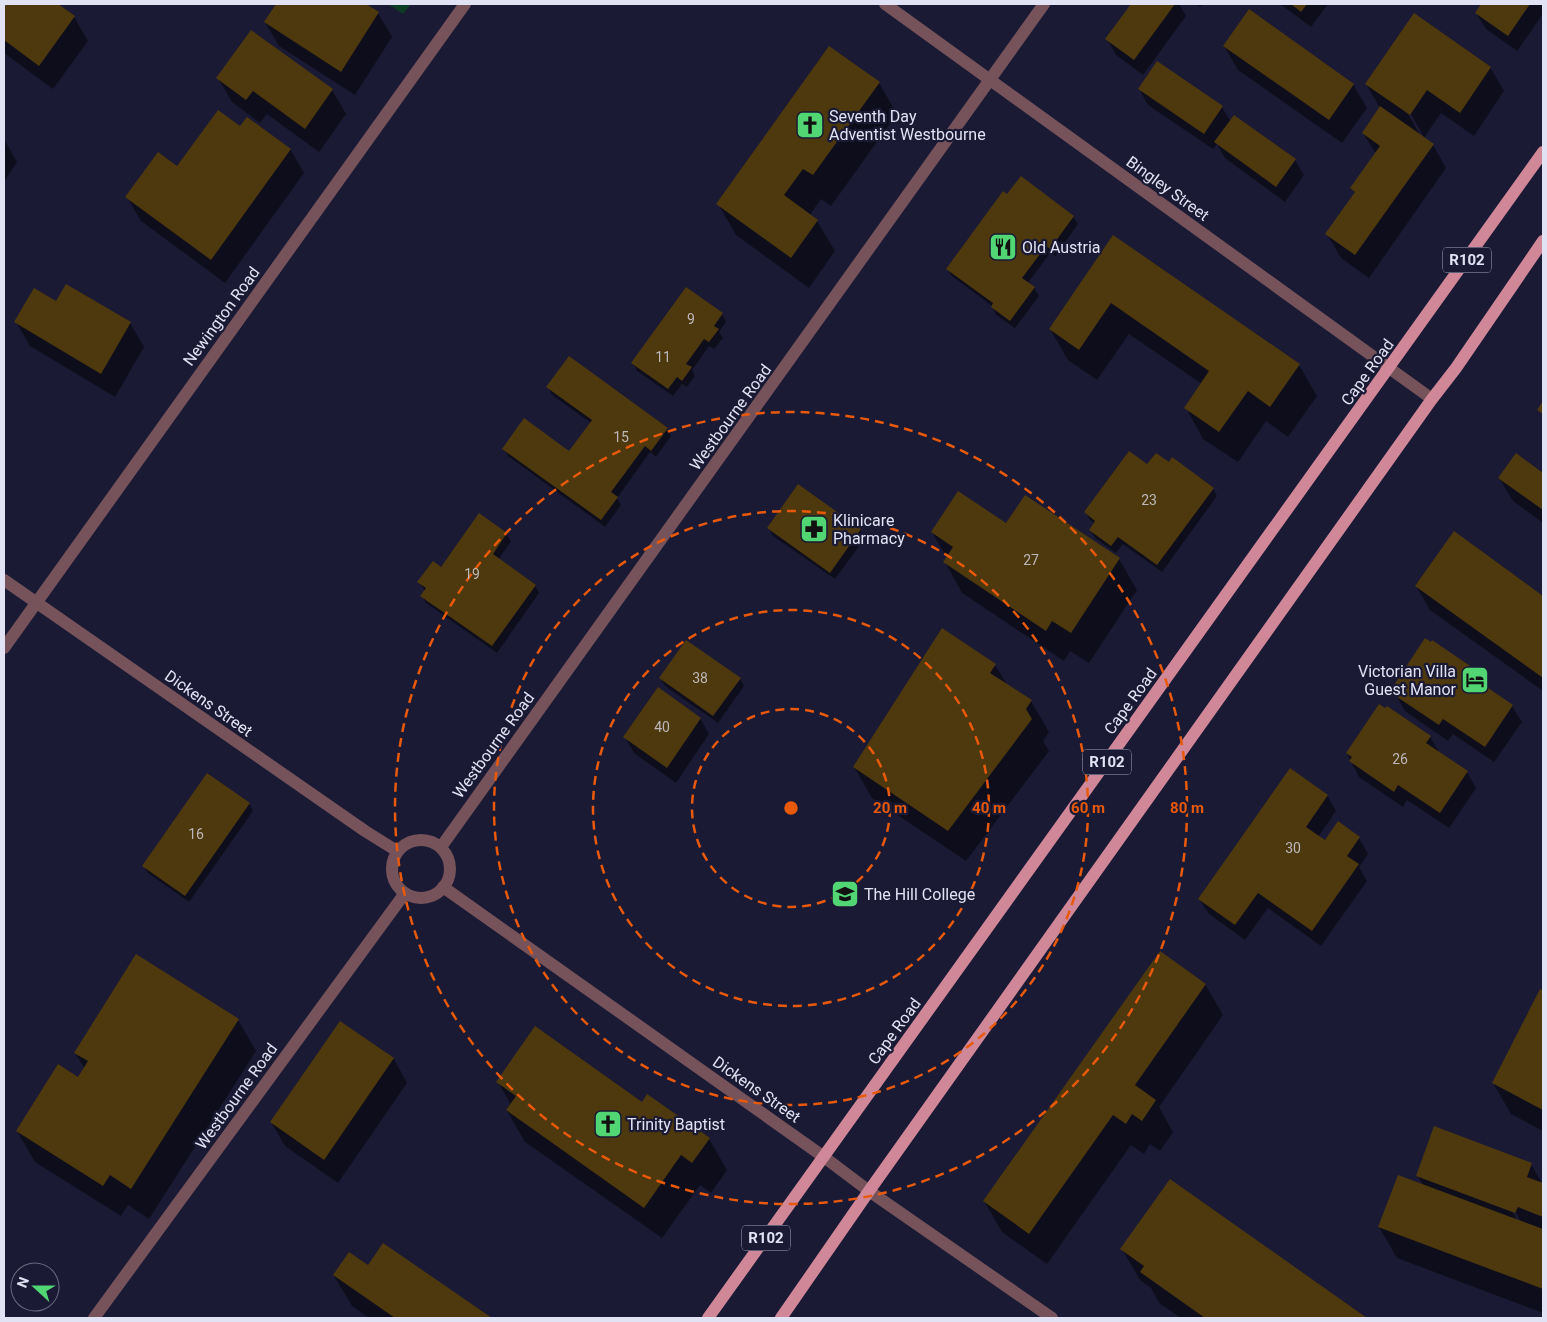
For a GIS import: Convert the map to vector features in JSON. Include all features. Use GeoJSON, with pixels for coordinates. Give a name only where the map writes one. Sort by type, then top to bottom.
{"type":"FeatureCollection","features":[{"type":"Feature","properties":{"kind":"main road","name":"Cape Road"},"geometry":{"type":"LineString","coordinates":[[708,1318],[1543,152]]}},
{"type":"Feature","properties":{"kind":"main road"},"geometry":{"type":"LineString","coordinates":[[781,1318],[869,1191],[1432,399],[1456,368],[1543,241]]}},
{"type":"Feature","properties":{"kind":"street","name":"Newington Road"},"geometry":{"type":"LineString","coordinates":[[4,648],[464,4]]}},
{"type":"Feature","properties":{"kind":"street","name":"Bingley Street"},"geometry":{"type":"LineString","coordinates":[[884,4],[1432,399]]}},
{"type":"Feature","properties":{"kind":"street","name":"Westbourne Road"},"geometry":{"type":"LineString","coordinates":[[441,848],[1044,4]]}},
{"type":"Feature","properties":{"kind":"street","name":"Dickens Street"},"geometry":{"type":"LineString","coordinates":[[4,580],[357,826],[397,851]]}},
{"type":"Feature","properties":{"kind":"street"},"geometry":{"type":"LineString","coordinates":[[423,839],[433,842],[441,848],[447,855],[450,865],[449,875],[443,887],[432,896],[422,898],[404,893],[393,878],[393,859],[397,851],[404,844],[423,839]]}},
{"type":"Feature","properties":{"kind":"street","name":"Dickens Street"},"geometry":{"type":"LineString","coordinates":[[443,887],[824,1157],[869,1191],[1052,1318]]}},
{"type":"Feature","properties":{"kind":"street","name":"Westbourne Road"},"geometry":{"type":"LineString","coordinates":[[94,1318],[404,893]]}},
{"type":"Feature","properties":{"kind":"green space"},"geometry":{"type":"Polygon","coordinates":[[[388,4],[411,4],[403,14],[388,4]]]}},
{"type":"Feature","properties":{"kind":"building"},"geometry":{"type":"Polygon","coordinates":[[[4,4],[58,4],[75,16],[39,66],[4,40],[4,4]]]}},
{"type":"Feature","properties":{"kind":"building"},"geometry":{"type":"Polygon","coordinates":[[[276,4],[366,4],[379,12],[341,72],[264,22],[276,4]]]}},
{"type":"Feature","properties":{"kind":"building"},"geometry":{"type":"Polygon","coordinates":[[[1131,4],[1175,4],[1134,60],[1105,39],[1131,4]]]}},
{"type":"Feature","properties":{"kind":"building"},"geometry":{"type":"Polygon","coordinates":[[[1291,4],[1307,4],[1301,12],[1291,4]]]}},
{"type":"Feature","properties":{"kind":"building"},"geometry":{"type":"Polygon","coordinates":[[[1481,4],[1530,4],[1508,36],[1475,13],[1481,4]]]}},
{"type":"Feature","properties":{"kind":"building"},"geometry":{"type":"Polygon","coordinates":[[[1249,9],[1354,84],[1329,120],[1223,46],[1249,9]]]}},
{"type":"Feature","properties":{"kind":"building"},"geometry":{"type":"Polygon","coordinates":[[[1414,13],[1491,67],[1460,113],[1427,90],[1410,115],[1365,84],[1414,13]]]}},
{"type":"Feature","properties":{"kind":"building"},"geometry":{"type":"Polygon","coordinates":[[[251,30],[333,89],[305,129],[253,91],[246,100],[216,78],[251,30]]]}},
{"type":"Feature","properties":{"kind":"building","name":"Seventh Day Adventist Westbourne"},"geometry":{"type":"Polygon","coordinates":[[[829,46],[880,82],[813,175],[803,169],[784,195],[818,220],[791,258],[716,204],[829,46]]]}},
{"type":"Feature","properties":{"kind":"building"},"geometry":{"type":"Polygon","coordinates":[[[1157,61],[1223,106],[1204,134],[1138,89],[1157,61]]]}},
{"type":"Feature","properties":{"kind":"building"},"geometry":{"type":"Polygon","coordinates":[[[1380,106],[1434,144],[1355,255],[1325,234],[1355,192],[1350,188],[1380,146],[1362,133],[1380,106]]]}},
{"type":"Feature","properties":{"kind":"building"},"geometry":{"type":"Polygon","coordinates":[[[218,110],[240,126],[247,117],[291,149],[211,260],[125,197],[158,152],[177,166],[218,110]]]}},
{"type":"Feature","properties":{"kind":"building"},"geometry":{"type":"Polygon","coordinates":[[[1234,115],[1296,159],[1276,187],[1214,142],[1234,115]]]}},
{"type":"Feature","properties":{"kind":"building","name":"Old Austria"},"geometry":{"type":"Polygon","coordinates":[[[1021,176],[1074,216],[1050,249],[1046,246],[1022,278],[1035,287],[1010,321],[991,307],[993,303],[946,269],[1003,191],[1007,194],[1021,176]]]}},
{"type":"Feature","properties":{"kind":"building"},"geometry":{"type":"Polygon","coordinates":[[[1113,235],[1300,364],[1270,407],[1248,391],[1219,432],[1184,408],[1209,371],[1111,303],[1079,350],[1049,329],[1113,235]]]}},
{"type":"Feature","properties":{"kind":"building"},"geometry":{"type":"Polygon","coordinates":[[[66,284],[131,322],[101,374],[14,322],[34,288],[56,301],[66,284]]]}},
{"type":"Feature","properties":{"kind":"building"},"geometry":{"type":"Polygon","coordinates":[[[686,287],[723,313],[714,326],[719,329],[709,342],[704,339],[686,364],[692,367],[682,381],[677,377],[668,389],[631,363],[686,287]]]}},
{"type":"Feature","properties":{"kind":"building"},"geometry":{"type":"Polygon","coordinates":[[[569,356],[668,428],[651,451],[645,446],[611,492],[618,497],[601,520],[502,449],[524,418],[569,451],[592,420],[546,387],[569,356]]]}},
{"type":"Feature","properties":{"kind":"building"},"geometry":{"type":"Polygon","coordinates":[[[1543,401],[1543,414],[1537,410],[1543,401]]]}},
{"type":"Feature","properties":{"kind":"building"},"geometry":{"type":"Polygon","coordinates":[[[1129,451],[1147,464],[1156,453],[1169,462],[1172,457],[1214,488],[1157,565],[1118,537],[1111,546],[1089,530],[1095,521],[1084,512],[1129,451]]]}},
{"type":"Feature","properties":{"kind":"building"},"geometry":{"type":"Polygon","coordinates":[[[1516,453],[1543,473],[1543,510],[1498,478],[1516,453]]]}},
{"type":"Feature","properties":{"kind":"building","name":"Klinicare Pharmacy"},"geometry":{"type":"Polygon","coordinates":[[[798,484],[861,529],[830,573],[767,528],[798,484]]]}},
{"type":"Feature","properties":{"kind":"building"},"geometry":{"type":"Polygon","coordinates":[[[958,491],[1006,523],[1025,495],[1120,558],[1071,633],[1052,621],[1046,631],[943,562],[953,547],[931,532],[958,491]]]}},
{"type":"Feature","properties":{"kind":"building"},"geometry":{"type":"Polygon","coordinates":[[[479,513],[507,533],[493,554],[536,585],[492,646],[420,596],[426,588],[417,582],[433,561],[441,567],[479,513]]]}},
{"type":"Feature","properties":{"kind":"building"},"geometry":{"type":"Polygon","coordinates":[[[1454,531],[1543,596],[1543,678],[1415,586],[1454,531]]]}},
{"type":"Feature","properties":{"kind":"building"},"geometry":{"type":"Polygon","coordinates":[[[942,628],[996,664],[990,673],[1032,700],[1026,709],[1032,719],[948,831],[853,767],[942,628]]]}},
{"type":"Feature","properties":{"kind":"building"},"geometry":{"type":"Polygon","coordinates":[[[1425,638],[1431,642],[1432,640],[1476,670],[1472,677],[1513,705],[1485,747],[1443,719],[1439,725],[1394,695],[1397,691],[1392,688],[1425,638]]]}},
{"type":"Feature","properties":{"kind":"building"},"geometry":{"type":"Polygon","coordinates":[[[686,640],[741,678],[713,716],[659,678],[686,640]]]}},
{"type":"Feature","properties":{"kind":"building"},"geometry":{"type":"Polygon","coordinates":[[[658,687],[701,718],[667,768],[623,737],[658,687]]]}},
{"type":"Feature","properties":{"kind":"building"},"geometry":{"type":"Polygon","coordinates":[[[1379,704],[1385,708],[1387,706],[1431,736],[1426,743],[1468,771],[1440,813],[1398,785],[1394,792],[1349,761],[1352,757],[1346,753],[1379,704]]]}},
{"type":"Feature","properties":{"kind":"building"},"geometry":{"type":"Polygon","coordinates":[[[1290,768],[1328,795],[1306,827],[1325,840],[1338,821],[1360,837],[1347,856],[1359,864],[1312,931],[1258,893],[1235,925],[1198,899],[1290,768]]]}},
{"type":"Feature","properties":{"kind":"building"},"geometry":{"type":"Polygon","coordinates":[[[207,773],[250,803],[185,896],[142,866],[207,773]]]}},
{"type":"Feature","properties":{"kind":"building"},"geometry":{"type":"Polygon","coordinates":[[[1160,951],[1206,984],[1135,1085],[1156,1100],[1142,1121],[1132,1114],[1126,1124],[1113,1115],[1029,1234],[983,1201],[1160,951]]]}},
{"type":"Feature","properties":{"kind":"building"},"geometry":{"type":"Polygon","coordinates":[[[136,954],[239,1019],[131,1189],[110,1175],[103,1186],[16,1131],[58,1064],[78,1077],[88,1061],[74,1053],[136,954]]]}},
{"type":"Feature","properties":{"kind":"building"},"geometry":{"type":"Polygon","coordinates":[[[1540,989],[1543,990],[1543,1110],[1492,1083],[1540,989]]]}},
{"type":"Feature","properties":{"kind":"building"},"geometry":{"type":"Polygon","coordinates":[[[340,1021],[394,1058],[324,1160],[270,1122],[340,1021]]]}},
{"type":"Feature","properties":{"kind":"building","name":"Trinity Baptist"},"geometry":{"type":"Polygon","coordinates":[[[535,1026],[642,1102],[647,1094],[710,1138],[692,1163],[681,1155],[644,1208],[506,1110],[516,1096],[496,1082],[535,1026]]]}},
{"type":"Feature","properties":{"kind":"building"},"geometry":{"type":"Polygon","coordinates":[[[1434,1126],[1532,1163],[1527,1177],[1543,1183],[1543,1217],[1518,1207],[1515,1213],[1416,1176],[1434,1126]]]}},
{"type":"Feature","properties":{"kind":"building"},"geometry":{"type":"Polygon","coordinates":[[[1398,1175],[1543,1229],[1543,1289],[1378,1227],[1398,1175]]]}},
{"type":"Feature","properties":{"kind":"building"},"geometry":{"type":"Polygon","coordinates":[[[1170,1179],[1367,1318],[1205,1318],[1140,1272],[1144,1266],[1120,1249],[1170,1179]]]}},
{"type":"Feature","properties":{"kind":"building"},"geometry":{"type":"Polygon","coordinates":[[[383,1243],[492,1318],[395,1318],[333,1275],[349,1252],[368,1265],[383,1243]]]}},
{"type":"Feature","properties":{"kind":"place","name":"Seventh Day Adventist Westbourne"},"geometry":{"type":"Point","coordinates":[810,125]}},
{"type":"Feature","properties":{"kind":"place","name":"Old Austria"},"geometry":{"type":"Point","coordinates":[1003,247]}},
{"type":"Feature","properties":{"kind":"place","name":"Klinicare Pharmacy"},"geometry":{"type":"Point","coordinates":[814,529]}},
{"type":"Feature","properties":{"kind":"place","name":"Victorian Villa Guest Manor"},"geometry":{"type":"Point","coordinates":[1475,680]}},
{"type":"Feature","properties":{"kind":"place","name":"The Hill College"},"geometry":{"type":"Point","coordinates":[845,894]}},
{"type":"Feature","properties":{"kind":"place","name":"Trinity Baptist"},"geometry":{"type":"Point","coordinates":[608,1124]}}]}
